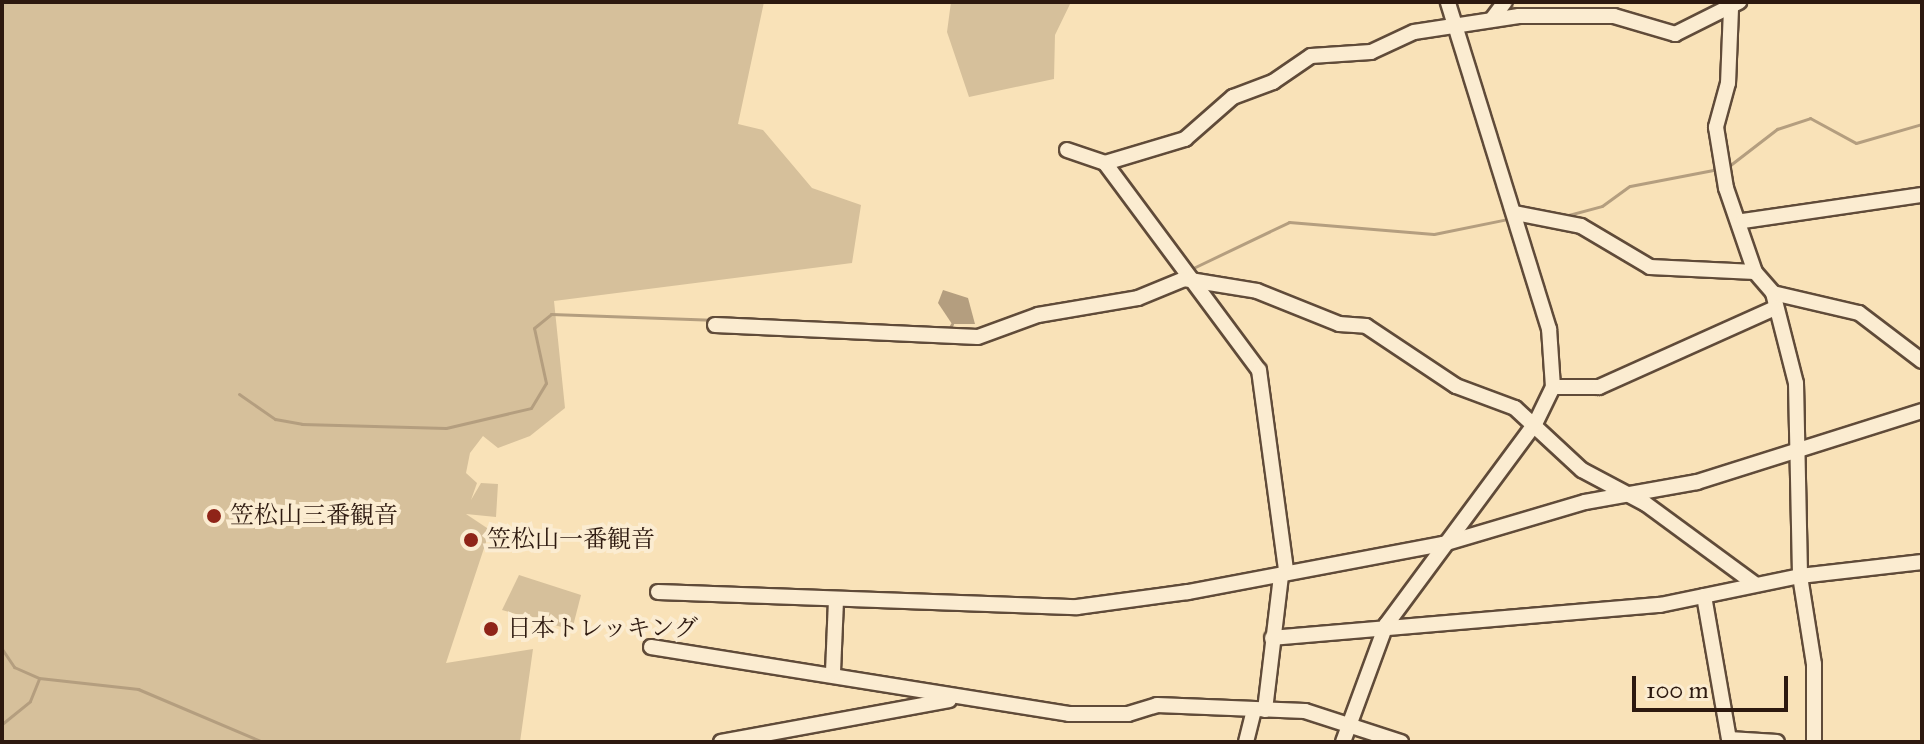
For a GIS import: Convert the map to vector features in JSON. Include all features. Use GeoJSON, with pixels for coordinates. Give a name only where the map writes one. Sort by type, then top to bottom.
{"type":"FeatureCollection","features":[{"type":"Feature","properties":{"kind":"street"},"geometry":{"type":"LineString","coordinates":[[1343,742],[1386,625],[1443,544],[1535,424],[1553,387],[1549,329],[1448,2]]}},
{"type":"Feature","properties":{"kind":"street"},"geometry":{"type":"LineString","coordinates":[[1492,19],[1505,2]]}},
{"type":"Feature","properties":{"kind":"street"},"geometry":{"type":"LineString","coordinates":[[1067,150],[1105,163],[1185,139],[1233,97],[1273,82],[1311,56],[1371,52],[1414,32],[1456,30],[1492,19],[1614,16],[1675,34],[1735,6]]}},
{"type":"Feature","properties":{"kind":"street"},"geometry":{"type":"LineString","coordinates":[[1735,6],[1728,83],[1715,115],[1723,168],[1743,221],[1755,272],[1774,300],[1796,383],[1800,576],[1814,664],[1814,742]]}},
{"type":"Feature","properties":{"kind":"street"},"geometry":{"type":"LineString","coordinates":[[1105,163],[1184,279],[1203,292],[1259,370],[1284,572],[1260,711],[1246,742]]}},
{"type":"Feature","properties":{"kind":"street"},"geometry":{"type":"LineString","coordinates":[[1743,221],[1922,195]]}},
{"type":"Feature","properties":{"kind":"street"},"geometry":{"type":"LineString","coordinates":[[1515,213],[1581,226],[1650,267],[1755,272]]}},
{"type":"Feature","properties":{"kind":"street"},"geometry":{"type":"LineString","coordinates":[[715,325],[978,337],[1038,315],[1138,298],[1184,279],[1257,291],[1339,324],[1366,326],[1456,386],[1515,408],[1582,470],[1629,496],[1755,584]]}},
{"type":"Feature","properties":{"kind":"street"},"geometry":{"type":"LineString","coordinates":[[1553,387],[1599,387],[1774,300],[1859,313],[1922,361]]}},
{"type":"Feature","properties":{"kind":"street"},"geometry":{"type":"LineString","coordinates":[[658,592],[1077,607],[1443,544],[1799,449],[1922,411]]}},
{"type":"Feature","properties":{"kind":"street"},"geometry":{"type":"LineString","coordinates":[[1272,638],[1315,640],[1386,625],[1704,596],[1800,576],[1922,562]]}},
{"type":"Feature","properties":{"kind":"street"},"geometry":{"type":"LineString","coordinates":[[1704,596],[1729,739],[1777,742]]}},
{"type":"Feature","properties":{"kind":"street"},"geometry":{"type":"LineString","coordinates":[[833,672],[836,600]]}},
{"type":"Feature","properties":{"kind":"street"},"geometry":{"type":"LineString","coordinates":[[651,647],[833,672],[957,698],[1069,714],[1128,714],[1157,705],[1260,711],[1350,724],[1401,742]]}},
{"type":"Feature","properties":{"kind":"street"},"geometry":{"type":"LineString","coordinates":[[721,742],[957,698]]}},
{"type":"Feature","properties":{"kind":"shaded area"},"geometry":{"type":"Polygon","coordinates":[[[2,2],[764,2],[738,124],[763,130],[812,188],[861,205],[852,263],[554,301],[565,408],[530,436],[498,448],[483,436],[470,453],[466,473],[477,483],[471,500],[481,483],[498,484],[496,517],[466,514],[490,530],[446,663],[533,649],[520,742],[2,742],[2,2]]]}},
{"type":"Feature","properties":{"kind":"shaded area"},"geometry":{"type":"Polygon","coordinates":[[[951,2],[1071,2],[1055,35],[1054,79],[969,97],[947,32],[951,2]]]}},
{"type":"Feature","properties":{"kind":"shaded area"},"geometry":{"type":"Polygon","coordinates":[[[943,290],[968,298],[975,324],[952,324],[938,303],[943,290]]]}},
{"type":"Feature","properties":{"kind":"shaded area"},"geometry":{"type":"Polygon","coordinates":[[[519,575],[581,595],[572,630],[502,610],[519,575]]]}},
{"type":"Feature","properties":{"kind":"waterway"},"geometry":{"type":"LineString","coordinates":[[1729,166],[1777,129],[1810,118],[1856,143],[1922,124]]}},
{"type":"Feature","properties":{"kind":"waterway"},"geometry":{"type":"LineString","coordinates":[[1561,217],[1602,206],[1630,186],[1718,169]]}},
{"type":"Feature","properties":{"kind":"waterway"},"geometry":{"type":"LineString","coordinates":[[1189,270],[1289,222],[1434,234],[1508,219]]}},
{"type":"Feature","properties":{"kind":"waterway"},"geometry":{"type":"LineString","coordinates":[[239,394],[275,419],[302,424],[446,428],[531,408],[546,383],[534,328],[551,314],[711,320]]}},
{"type":"Feature","properties":{"kind":"waterway"},"geometry":{"type":"LineString","coordinates":[[948,331],[952,324]]}},
{"type":"Feature","properties":{"kind":"waterway"},"geometry":{"type":"LineString","coordinates":[[2,649],[14,667],[39,678],[138,689],[263,742]]}},
{"type":"Feature","properties":{"kind":"waterway"},"geometry":{"type":"LineString","coordinates":[[2,724],[30,701],[39,679]]}},
{"type":"Feature","properties":{"kind":"place","name":"笠松山三番観音"},"geometry":{"type":"Point","coordinates":[214,516]}},
{"type":"Feature","properties":{"kind":"place","name":"笠松山一番観音"},"geometry":{"type":"Point","coordinates":[471,540]}},
{"type":"Feature","properties":{"kind":"place","name":"日本トレッキング"},"geometry":{"type":"Point","coordinates":[491,629]}}]}
